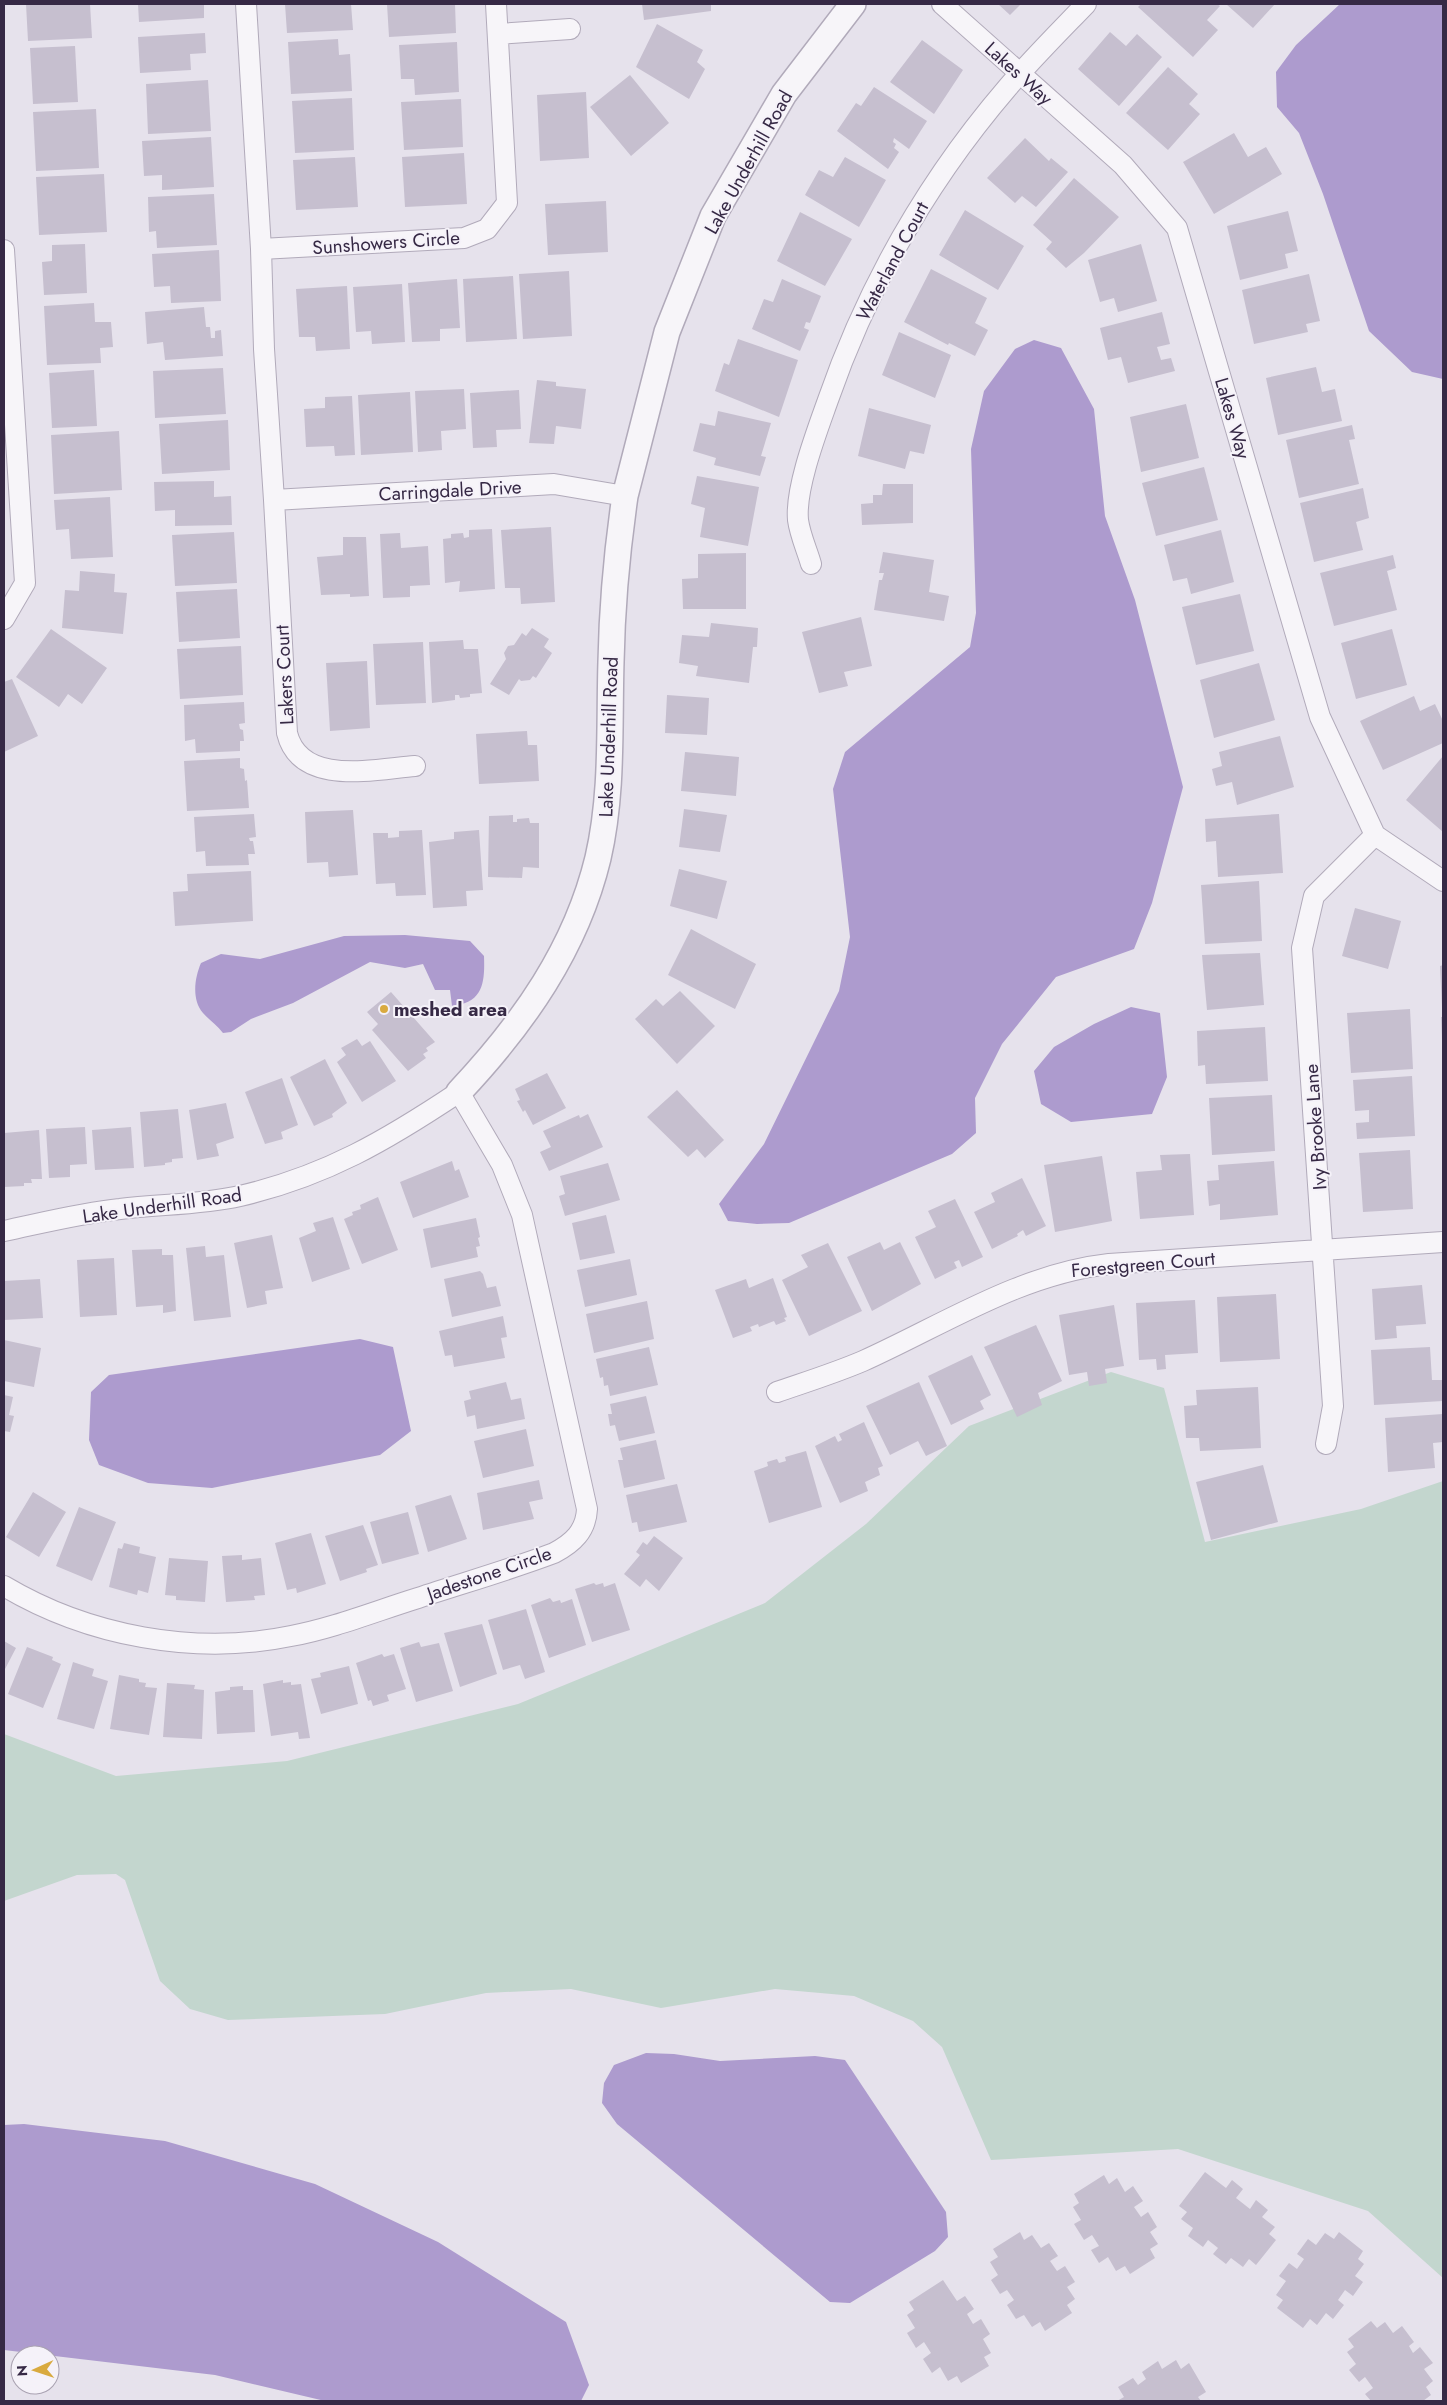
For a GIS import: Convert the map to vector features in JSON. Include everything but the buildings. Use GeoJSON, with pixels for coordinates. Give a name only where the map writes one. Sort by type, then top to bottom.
{"type":"FeatureCollection","features":[{"type":"Feature","properties":{"kind":"street"},"geometry":{"type":"LineString","coordinates":[[246,4],[274,500]]}},
{"type":"Feature","properties":{"kind":"street","name":"Sunshowers Circle"},"geometry":{"type":"LineString","coordinates":[[261,249],[464,238],[487,228],[507,202],[496,4]]}},
{"type":"Feature","properties":{"kind":"street","name":"Lake Underhill Road"},"geometry":{"type":"LineString","coordinates":[[4,1231],[104,1211],[207,1202],[282,1184],[358,1155],[405,1128],[459,1092],[500,1048],[536,1000],[569,941],[593,876],[604,827],[609,778],[613,610],[625,496],[667,332],[713,216],[784,94],[853,4]]}},
{"type":"Feature","properties":{"kind":"street","name":"Lakes Way"},"geometry":{"type":"LineString","coordinates":[[942,4],[1123,165],[1178,228],[1320,717],[1375,835]]}},
{"type":"Feature","properties":{"kind":"street","name":"Waterland Court"},"geometry":{"type":"LineString","coordinates":[[811,564],[800,530],[798,508],[812,451],[843,358],[875,288],[929,191],[1020,74],[1086,4]]}},
{"type":"Feature","properties":{"kind":"street"},"geometry":{"type":"LineString","coordinates":[[498,34],[570,29]]}},
{"type":"Feature","properties":{"kind":"street"},"geometry":{"type":"LineString","coordinates":[[4,250],[25,583],[4,619]]}},
{"type":"Feature","properties":{"kind":"street","name":"Carringdale Drive"},"geometry":{"type":"LineString","coordinates":[[274,500],[554,484],[625,496]]}},
{"type":"Feature","properties":{"kind":"street","name":"Lakers Court"},"geometry":{"type":"LineString","coordinates":[[274,500],[287,733],[292,746],[300,757],[323,769],[345,771],[415,766]]}},
{"type":"Feature","properties":{"kind":"street"},"geometry":{"type":"LineString","coordinates":[[1375,835],[1443,881]]}},
{"type":"Feature","properties":{"kind":"street","name":"Ivy Brooke Lane"},"geometry":{"type":"LineString","coordinates":[[1326,1444],[1333,1406],[1302,948],[1314,896],[1375,835]]}},
{"type":"Feature","properties":{"kind":"street","name":"Jadestone Circle"},"geometry":{"type":"LineString","coordinates":[[4,1586],[51,1610],[118,1632],[198,1643],[254,1642],[292,1636],[328,1627],[494,1573],[554,1552],[572,1542],[578,1536],[586,1519],[585,1496],[526,1234],[502,1165],[459,1092]]}},
{"type":"Feature","properties":{"kind":"street","name":"Forestgreen Court"},"geometry":{"type":"LineString","coordinates":[[777,1392],[862,1362],[1006,1293],[1057,1273],[1108,1264],[1443,1242]]}},
{"type":"Feature","properties":{"kind":"green space"},"geometry":{"type":"Polygon","coordinates":[[[1111,1372],[1164,1388],[1205,1542],[1361,1509],[1443,1481],[1443,2278],[1368,2211],[1178,2149],[991,2160],[942,2047],[913,2021],[854,1996],[775,1989],[661,2008],[571,1989],[486,1993],[385,2014],[228,2020],[190,2009],[160,1981],[125,1880],[116,1874],[77,1875],[4,1901],[4,1734],[116,1776],[287,1761],[518,1704],[765,1603],[866,1524],[969,1426],[1111,1372]]]}},
{"type":"Feature","properties":{"kind":"shaded area"},"geometry":{"type":"Polygon","coordinates":[[[1340,4],[1443,4],[1443,379],[1412,372],[1369,331],[1323,194],[1299,133],[1277,107],[1276,72],[1296,45],[1340,4]]]}},
{"type":"Feature","properties":{"kind":"shaded area"},"geometry":{"type":"Polygon","coordinates":[[[1034,340],[1061,348],[1094,409],[1105,516],[1135,600],[1183,787],[1152,903],[1134,949],[1056,977],[1002,1044],[975,1098],[976,1133],[952,1154],[789,1223],[757,1224],[728,1221],[719,1204],[764,1144],[839,991],[850,937],[833,789],[845,752],[970,647],[976,613],[971,449],[984,391],[1015,349],[1034,340]]]}},
{"type":"Feature","properties":{"kind":"shaded area"},"geometry":{"type":"Polygon","coordinates":[[[405,935],[470,941],[484,956],[484,975],[480,990],[476,996],[470,1001],[452,1006],[450,990],[435,990],[423,964],[405,968],[370,962],[293,1003],[251,1019],[231,1032],[223,1033],[203,1013],[197,1001],[195,988],[201,963],[221,954],[260,959],[344,936],[405,935]]]}},
{"type":"Feature","properties":{"kind":"shaded area"},"geometry":{"type":"Polygon","coordinates":[[[1131,1007],[1160,1013],[1167,1077],[1152,1114],[1071,1122],[1041,1104],[1034,1071],[1054,1047],[1094,1024],[1131,1007]]]}},
{"type":"Feature","properties":{"kind":"shaded area"},"geometry":{"type":"Polygon","coordinates":[[[360,1339],[393,1347],[411,1431],[380,1455],[212,1488],[148,1483],[99,1465],[89,1440],[91,1392],[109,1375],[360,1339]]]}},
{"type":"Feature","properties":{"kind":"shaded area"},"geometry":{"type":"Polygon","coordinates":[[[646,2053],[674,2054],[720,2061],[815,2056],[845,2060],[946,2212],[948,2237],[935,2251],[850,2303],[830,2302],[617,2124],[602,2103],[604,2083],[614,2065],[646,2053]]]}},
{"type":"Feature","properties":{"kind":"shaded area"},"geometry":{"type":"Polygon","coordinates":[[[24,2124],[165,2141],[315,2184],[438,2242],[566,2322],[589,2385],[581,2401],[325,2401],[215,2375],[60,2357],[60,2345],[10,2345],[10,2351],[4,2350],[4,2125],[24,2124]]]}},
{"type":"Feature","properties":{"kind":"place","name":"meshed area"},"geometry":{"type":"Point","coordinates":[384,1009]}}]}
